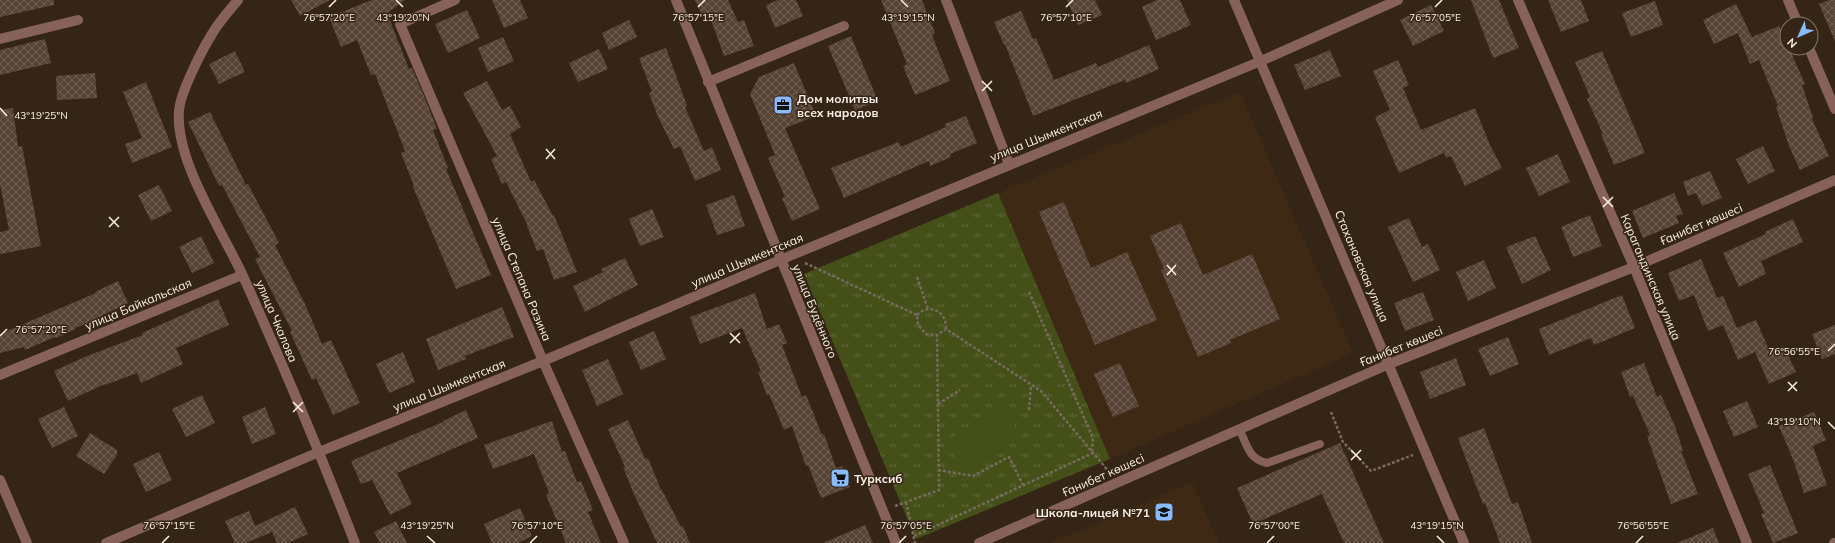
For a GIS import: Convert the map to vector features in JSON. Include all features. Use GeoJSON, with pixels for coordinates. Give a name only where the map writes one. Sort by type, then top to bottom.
{"type":"FeatureCollection","features":[{"type":"Feature","properties":{"kind":"street","name":"улица Чкалова"},"geometry":{"type":"LineString","coordinates":[[238,0],[212,33],[186,86],[178,110],[180,137],[195,180],[242,275],[319,452],[356,543]]}},
{"type":"Feature","properties":{"kind":"street","name":"улица Степана Разина"},"geometry":{"type":"LineString","coordinates":[[455,0],[400,24],[543,361],[624,543]]}},
{"type":"Feature","properties":{"kind":"street","name":"улица Будённого"},"geometry":{"type":"LineString","coordinates":[[676,0],[708,82],[785,258],[896,543]]}},
{"type":"Feature","properties":{"kind":"street"},"geometry":{"type":"LineString","coordinates":[[946,0],[1009,164]]}},
{"type":"Feature","properties":{"kind":"street","name":"Стахановская улица"},"geometry":{"type":"LineString","coordinates":[[1234,0],[1464,543]]}},
{"type":"Feature","properties":{"kind":"street","name":"улица Шымкентская"},"geometry":{"type":"LineString","coordinates":[[106,543],[319,452],[543,361],[1009,164],[1260,61],[1398,0]]}},
{"type":"Feature","properties":{"kind":"street","name":"Карагандинская улица"},"geometry":{"type":"LineString","coordinates":[[1518,0],[1634,267],[1747,543]]}},
{"type":"Feature","properties":{"kind":"street"},"geometry":{"type":"LineString","coordinates":[[1788,0],[1795,16]]}},
{"type":"Feature","properties":{"kind":"street"},"geometry":{"type":"LineString","coordinates":[[0,39],[78,20]]}},
{"type":"Feature","properties":{"kind":"street"},"geometry":{"type":"LineString","coordinates":[[708,82],[844,26]]}},
{"type":"Feature","properties":{"kind":"street"},"geometry":{"type":"LineString","coordinates":[[1812,56],[1835,108]]}},
{"type":"Feature","properties":{"kind":"street","name":"Ғанибет көшесі"},"geometry":{"type":"LineString","coordinates":[[979,543],[1389,364],[1634,267],[1835,180]]}},
{"type":"Feature","properties":{"kind":"street","name":"улица Байкальская"},"geometry":{"type":"LineString","coordinates":[[0,375],[242,275]]}},
{"type":"Feature","properties":{"kind":"street"},"geometry":{"type":"LineString","coordinates":[[0,480],[27,543]]}},
{"type":"Feature","properties":{"kind":"lane"},"geometry":{"type":"LineString","coordinates":[[1240,430],[1252,456],[1259,461],[1267,463],[1320,444]]}},
{"type":"Feature","properties":{"kind":"path"},"geometry":{"type":"LineString","coordinates":[[785,258],[917,315]]}},
{"type":"Feature","properties":{"kind":"path"},"geometry":{"type":"LineString","coordinates":[[917,277],[928,308]]}},
{"type":"Feature","properties":{"kind":"path"},"geometry":{"type":"LineString","coordinates":[[1029,292],[1092,438],[1092,452]]}},
{"type":"Feature","properties":{"kind":"path"},"geometry":{"type":"LineString","coordinates":[[917,315],[928,308],[935,309],[943,314],[946,322],[946,329]]}},
{"type":"Feature","properties":{"kind":"path"},"geometry":{"type":"LineString","coordinates":[[917,315],[918,325],[926,334],[937,335],[946,329]]}},
{"type":"Feature","properties":{"kind":"path"},"geometry":{"type":"LineString","coordinates":[[946,329],[1041,391],[1118,482]]}},
{"type":"Feature","properties":{"kind":"path"},"geometry":{"type":"LineString","coordinates":[[883,511],[939,490],[937,335]]}},
{"type":"Feature","properties":{"kind":"path"},"geometry":{"type":"LineString","coordinates":[[1029,410],[1031,384]]}},
{"type":"Feature","properties":{"kind":"path"},"geometry":{"type":"LineString","coordinates":[[938,404],[960,390]]}},
{"type":"Feature","properties":{"kind":"path"},"geometry":{"type":"LineString","coordinates":[[1332,412],[1343,442],[1371,471],[1425,450]]}},
{"type":"Feature","properties":{"kind":"path"},"geometry":{"type":"LineString","coordinates":[[914,536],[1092,452]]}},
{"type":"Feature","properties":{"kind":"path"},"geometry":{"type":"LineString","coordinates":[[938,470],[973,476],[1009,457],[1023,485]]}},
{"type":"Feature","properties":{"kind":"path"},"geometry":{"type":"LineString","coordinates":[[906,502],[915,543]]}},
{"type":"Feature","properties":{"kind":"shaded area"},"geometry":{"type":"Polygon","coordinates":[[[1240,92],[1353,353],[1110,459],[998,193],[1240,92]]]}},
{"type":"Feature","properties":{"kind":"shaded area","name":"Школа-лицей №71"},"geometry":{"type":"Polygon","coordinates":[[[1192,482],[1219,543],[1051,543],[1192,482]]]}},
{"type":"Feature","properties":{"kind":"green space"},"geometry":{"type":"Polygon","coordinates":[[[998,193],[1110,459],[916,539],[804,274],[998,193]]]}},
{"type":"Feature","properties":{"kind":"green space"},"geometry":{"type":"Polygon","coordinates":[[[1004,407],[1021,437],[963,470],[946,441],[1004,407]]]}},
{"type":"Feature","properties":{"kind":"building"},"geometry":{"type":"Polygon","coordinates":[[[0,0],[54,0],[54,5],[0,17],[0,0]]]}},
{"type":"Feature","properties":{"kind":"building"},"geometry":{"type":"Polygon","coordinates":[[[291,0],[330,0],[300,16],[291,0]]]}},
{"type":"Feature","properties":{"kind":"building"},"geometry":{"type":"Polygon","coordinates":[[[372,0],[405,0],[387,13],[409,69],[412,68],[426,101],[437,129],[433,130],[448,168],[446,169],[491,275],[456,289],[413,187],[414,186],[401,153],[405,151],[375,74],[371,75],[357,40],[341,47],[329,17],[372,0]]]}},
{"type":"Feature","properties":{"kind":"building"},"geometry":{"type":"Polygon","coordinates":[[[492,0],[520,0],[528,18],[504,28],[492,0]]]}},
{"type":"Feature","properties":{"kind":"building"},"geometry":{"type":"Polygon","coordinates":[[[695,0],[728,0],[738,22],[744,20],[754,46],[724,56],[710,17],[704,20],[695,0]]]}},
{"type":"Feature","properties":{"kind":"building"},"geometry":{"type":"Polygon","coordinates":[[[778,0],[796,0],[803,16],[775,28],[766,5],[778,0]]]}},
{"type":"Feature","properties":{"kind":"building"},"geometry":{"type":"Polygon","coordinates":[[[881,0],[922,0],[935,33],[932,35],[950,81],[915,95],[903,66],[907,64],[881,0]]]}},
{"type":"Feature","properties":{"kind":"building"},"geometry":{"type":"Polygon","coordinates":[[[1067,0],[1095,0],[1102,15],[1078,25],[1067,0]]]}},
{"type":"Feature","properties":{"kind":"building"},"geometry":{"type":"Polygon","coordinates":[[[1157,0],[1180,0],[1191,25],[1156,40],[1142,7],[1157,0]]]}},
{"type":"Feature","properties":{"kind":"building"},"geometry":{"type":"Polygon","coordinates":[[[1471,0],[1499,0],[1519,48],[1493,58],[1471,0]]]}},
{"type":"Feature","properties":{"kind":"building"},"geometry":{"type":"Polygon","coordinates":[[[1548,0],[1581,0],[1589,21],[1561,32],[1548,0]]]}},
{"type":"Feature","properties":{"kind":"building"},"geometry":{"type":"Polygon","coordinates":[[[1829,0],[1835,0],[1835,41],[1819,4],[1829,0]]]}},
{"type":"Feature","properties":{"kind":"building"},"geometry":{"type":"Polygon","coordinates":[[[1655,1],[1663,25],[1631,37],[1622,13],[1655,1]]]}},
{"type":"Feature","properties":{"kind":"building"},"geometry":{"type":"Polygon","coordinates":[[[1736,4],[1752,37],[1779,26],[1779,56],[1793,56],[1805,84],[1802,85],[1813,118],[1812,119],[1829,156],[1800,170],[1789,146],[1776,107],[1778,106],[1759,60],[1750,64],[1738,33],[1714,44],[1703,20],[1736,4]]]}},
{"type":"Feature","properties":{"kind":"building"},"geometry":{"type":"Polygon","coordinates":[[[1431,5],[1444,31],[1413,46],[1400,20],[1431,5]]]}},
{"type":"Feature","properties":{"kind":"building"},"geometry":{"type":"Polygon","coordinates":[[[467,10],[480,38],[448,53],[435,24],[467,10]]]}},
{"type":"Feature","properties":{"kind":"building"},"geometry":{"type":"Polygon","coordinates":[[[1021,11],[1033,39],[1036,38],[1054,80],[1096,63],[1098,67],[1149,45],[1159,69],[1126,83],[1125,80],[1033,116],[1005,44],[1004,45],[994,22],[1021,11]]]}},
{"type":"Feature","properties":{"kind":"building"},"geometry":{"type":"Polygon","coordinates":[[[629,20],[637,37],[609,50],[602,33],[629,20]]]}},
{"type":"Feature","properties":{"kind":"building"},"geometry":{"type":"Polygon","coordinates":[[[851,36],[878,101],[855,110],[828,46],[851,36]]]}},
{"type":"Feature","properties":{"kind":"building"},"geometry":{"type":"Polygon","coordinates":[[[503,37],[514,61],[488,72],[478,48],[503,37]]]}},
{"type":"Feature","properties":{"kind":"building"},"geometry":{"type":"Polygon","coordinates":[[[45,39],[51,63],[0,75],[0,50],[45,39]]]}},
{"type":"Feature","properties":{"kind":"building"},"geometry":{"type":"Polygon","coordinates":[[[666,48],[687,106],[685,107],[704,151],[712,147],[721,170],[695,181],[680,146],[674,149],[658,117],[649,93],[652,92],[639,58],[666,48]]]}},
{"type":"Feature","properties":{"kind":"building"},"geometry":{"type":"Polygon","coordinates":[[[599,49],[608,69],[578,82],[569,63],[599,49]]]}},
{"type":"Feature","properties":{"kind":"building"},"geometry":{"type":"Polygon","coordinates":[[[1330,50],[1341,76],[1305,90],[1294,65],[1330,50]]]}},
{"type":"Feature","properties":{"kind":"building"},"geometry":{"type":"Polygon","coordinates":[[[235,51],[245,72],[219,84],[209,64],[235,51]]]}},
{"type":"Feature","properties":{"kind":"building"},"geometry":{"type":"Polygon","coordinates":[[[1602,51],[1645,153],[1614,165],[1601,134],[1603,134],[1587,99],[1590,97],[1575,62],[1602,51]]]}},
{"type":"Feature","properties":{"kind":"building"},"geometry":{"type":"Polygon","coordinates":[[[1398,60],[1409,85],[1403,88],[1421,130],[1475,108],[1490,145],[1502,168],[1465,186],[1451,156],[1446,158],[1444,153],[1399,173],[1375,117],[1390,110],[1373,71],[1398,60]]]}},
{"type":"Feature","properties":{"kind":"building"},"geometry":{"type":"Polygon","coordinates":[[[794,63],[816,116],[785,128],[820,209],[792,221],[782,198],[785,197],[768,158],[775,155],[750,94],[759,77],[794,63]]]}},
{"type":"Feature","properties":{"kind":"building"},"geometry":{"type":"Polygon","coordinates":[[[95,73],[97,98],[57,100],[56,76],[95,73]]]}},
{"type":"Feature","properties":{"kind":"building"},"geometry":{"type":"Polygon","coordinates":[[[487,81],[502,110],[510,106],[521,127],[510,134],[531,182],[534,180],[553,216],[554,215],[577,272],[554,280],[543,249],[537,251],[528,226],[506,182],[502,184],[491,159],[497,156],[463,93],[487,81]]]}},
{"type":"Feature","properties":{"kind":"building"},"geometry":{"type":"Polygon","coordinates":[[[146,82],[172,147],[132,163],[125,144],[142,138],[123,92],[146,82]]]}},
{"type":"Feature","properties":{"kind":"building"},"geometry":{"type":"Polygon","coordinates":[[[13,108],[18,147],[22,146],[41,246],[0,254],[0,232],[9,230],[0,184],[0,110],[13,108]]]}},
{"type":"Feature","properties":{"kind":"building"},"geometry":{"type":"Polygon","coordinates":[[[210,112],[246,185],[248,184],[279,243],[275,245],[305,304],[322,344],[331,340],[360,403],[333,415],[316,378],[312,380],[290,332],[292,331],[255,259],[260,257],[222,185],[219,186],[188,122],[210,112]]]}},
{"type":"Feature","properties":{"kind":"building"},"geometry":{"type":"Polygon","coordinates":[[[966,116],[977,143],[950,154],[951,157],[930,166],[929,161],[844,198],[831,168],[899,142],[901,147],[946,127],[945,124],[966,116]]]}},
{"type":"Feature","properties":{"kind":"building"},"geometry":{"type":"Polygon","coordinates":[[[1763,146],[1775,171],[1748,184],[1736,159],[1763,146]]]}},
{"type":"Feature","properties":{"kind":"building"},"geometry":{"type":"Polygon","coordinates":[[[1558,154],[1570,182],[1539,196],[1526,168],[1558,154]]]}},
{"type":"Feature","properties":{"kind":"building"},"geometry":{"type":"Polygon","coordinates":[[[1710,171],[1722,198],[1702,206],[1696,193],[1688,196],[1683,182],[1710,171]]]}},
{"type":"Feature","properties":{"kind":"building"},"geometry":{"type":"Polygon","coordinates":[[[159,185],[172,211],[151,221],[138,195],[159,185]]]}},
{"type":"Feature","properties":{"kind":"building"},"geometry":{"type":"Polygon","coordinates":[[[1674,193],[1683,214],[1676,216],[1679,223],[1643,238],[1632,211],[1674,193]]]}},
{"type":"Feature","properties":{"kind":"building"},"geometry":{"type":"Polygon","coordinates":[[[734,195],[745,226],[717,235],[706,205],[734,195]]]}},
{"type":"Feature","properties":{"kind":"building"},"geometry":{"type":"Polygon","coordinates":[[[1064,202],[1091,268],[1127,252],[1157,320],[1095,345],[1039,212],[1064,202]]]}},
{"type":"Feature","properties":{"kind":"building"},"geometry":{"type":"Polygon","coordinates":[[[652,209],[664,237],[640,246],[629,219],[652,209]]]}},
{"type":"Feature","properties":{"kind":"building"},"geometry":{"type":"Polygon","coordinates":[[[1590,215],[1602,246],[1573,257],[1561,227],[1590,215]]]}},
{"type":"Feature","properties":{"kind":"building"},"geometry":{"type":"Polygon","coordinates":[[[1409,218],[1422,247],[1428,244],[1440,270],[1413,282],[1388,227],[1409,218]]]}},
{"type":"Feature","properties":{"kind":"building"},"geometry":{"type":"Polygon","coordinates":[[[1793,219],[1803,242],[1761,261],[1766,274],[1739,287],[1723,253],[1766,234],[1765,232],[1793,219]]]}},
{"type":"Feature","properties":{"kind":"building"},"geometry":{"type":"Polygon","coordinates":[[[1181,223],[1203,275],[1252,254],[1280,319],[1230,340],[1231,343],[1198,357],[1161,270],[1164,269],[1150,236],[1181,223]]]}},
{"type":"Feature","properties":{"kind":"building"},"geometry":{"type":"Polygon","coordinates":[[[201,236],[214,263],[192,273],[179,247],[201,236]]]}},
{"type":"Feature","properties":{"kind":"building"},"geometry":{"type":"Polygon","coordinates":[[[1535,236],[1551,270],[1522,284],[1506,247],[1535,236]]]}},
{"type":"Feature","properties":{"kind":"building"},"geometry":{"type":"Polygon","coordinates":[[[625,258],[638,285],[585,312],[573,286],[603,272],[601,269],[625,258]]]}},
{"type":"Feature","properties":{"kind":"building"},"geometry":{"type":"Polygon","coordinates":[[[1701,259],[1717,298],[1723,296],[1737,328],[1756,320],[1770,352],[1784,346],[1796,372],[1769,384],[1755,352],[1738,360],[1723,325],[1708,331],[1694,295],[1679,301],[1668,273],[1701,259]]]}},
{"type":"Feature","properties":{"kind":"building"},"geometry":{"type":"Polygon","coordinates":[[[1484,260],[1496,288],[1468,301],[1456,272],[1484,260]]]}},
{"type":"Feature","properties":{"kind":"building"},"geometry":{"type":"Polygon","coordinates":[[[118,281],[128,303],[99,317],[99,319],[75,328],[76,329],[56,338],[55,337],[25,350],[24,347],[0,353],[0,334],[96,293],[95,292],[118,281]]]}},
{"type":"Feature","properties":{"kind":"building"},"geometry":{"type":"Polygon","coordinates":[[[1423,292],[1434,320],[1405,331],[1394,303],[1423,292]]]}},
{"type":"Feature","properties":{"kind":"building"},"geometry":{"type":"Polygon","coordinates":[[[755,293],[767,329],[779,324],[787,343],[782,345],[802,397],[806,395],[822,435],[824,434],[836,468],[842,466],[850,487],[821,498],[808,465],[806,466],[792,426],[784,430],[769,394],[767,395],[758,372],[761,371],[742,328],[700,344],[690,317],[755,293]]]}},
{"type":"Feature","properties":{"kind":"building"},"geometry":{"type":"Polygon","coordinates":[[[1622,295],[1635,328],[1594,345],[1591,338],[1549,355],[1539,329],[1622,295]]]}},
{"type":"Feature","properties":{"kind":"building"},"geometry":{"type":"Polygon","coordinates":[[[218,299],[229,325],[176,348],[183,364],[141,383],[137,373],[105,384],[68,401],[54,371],[87,356],[143,335],[142,333],[218,299]]]}},
{"type":"Feature","properties":{"kind":"building"},"geometry":{"type":"Polygon","coordinates":[[[502,307],[514,337],[465,356],[466,359],[438,370],[426,339],[502,307]]]}},
{"type":"Feature","properties":{"kind":"building"},"geometry":{"type":"Polygon","coordinates":[[[1835,325],[1835,354],[1822,359],[1812,334],[1835,325]]]}},
{"type":"Feature","properties":{"kind":"building"},"geometry":{"type":"Polygon","coordinates":[[[654,331],[666,359],[641,370],[629,342],[654,331]]]}},
{"type":"Feature","properties":{"kind":"building"},"geometry":{"type":"Polygon","coordinates":[[[1508,337],[1519,364],[1490,376],[1478,349],[1508,337]]]}},
{"type":"Feature","properties":{"kind":"building"},"geometry":{"type":"Polygon","coordinates":[[[403,352],[415,382],[389,393],[376,364],[403,352]]]}},
{"type":"Feature","properties":{"kind":"building"},"geometry":{"type":"Polygon","coordinates":[[[1456,358],[1466,385],[1430,399],[1420,372],[1456,358]]]}},
{"type":"Feature","properties":{"kind":"building"},"geometry":{"type":"Polygon","coordinates":[[[608,359],[623,394],[597,406],[582,370],[608,359]]]}},
{"type":"Feature","properties":{"kind":"building"},"geometry":{"type":"Polygon","coordinates":[[[1120,363],[1139,406],[1113,417],[1094,374],[1120,363]]]}},
{"type":"Feature","properties":{"kind":"building"},"geometry":{"type":"Polygon","coordinates":[[[1644,363],[1657,397],[1661,395],[1675,426],[1683,451],[1681,451],[1698,494],[1671,504],[1647,436],[1650,435],[1633,396],[1630,397],[1621,372],[1644,363]]]}},
{"type":"Feature","properties":{"kind":"building"},"geometry":{"type":"Polygon","coordinates":[[[202,395],[215,423],[186,437],[172,409],[202,395]]]}},
{"type":"Feature","properties":{"kind":"building"},"geometry":{"type":"Polygon","coordinates":[[[1747,401],[1758,427],[1734,437],[1723,411],[1747,401]]]}},
{"type":"Feature","properties":{"kind":"building"},"geometry":{"type":"Polygon","coordinates":[[[64,407],[78,436],[52,448],[38,419],[64,407]]]}},
{"type":"Feature","properties":{"kind":"building"},"geometry":{"type":"Polygon","coordinates":[[[265,407],[276,434],[252,444],[242,417],[265,407]]]}},
{"type":"Feature","properties":{"kind":"building"},"geometry":{"type":"Polygon","coordinates":[[[466,410],[478,438],[397,473],[412,504],[390,515],[372,480],[361,484],[351,461],[443,422],[466,410]]]}},
{"type":"Feature","properties":{"kind":"building"},"geometry":{"type":"Polygon","coordinates":[[[1814,412],[1826,440],[1813,446],[1827,485],[1804,493],[1794,462],[1779,426],[1814,412]]]}},
{"type":"Feature","properties":{"kind":"building"},"geometry":{"type":"Polygon","coordinates":[[[628,420],[645,459],[648,458],[661,490],[681,527],[683,526],[690,543],[657,543],[633,492],[623,467],[625,467],[608,429],[628,420]]]}},
{"type":"Feature","properties":{"kind":"building"},"geometry":{"type":"Polygon","coordinates":[[[552,421],[562,452],[565,451],[577,482],[581,481],[593,510],[588,512],[601,543],[566,543],[546,495],[549,493],[534,454],[493,469],[484,445],[552,421]]]}},
{"type":"Feature","properties":{"kind":"building"},"geometry":{"type":"Polygon","coordinates":[[[1484,428],[1512,504],[1518,502],[1532,543],[1500,543],[1485,503],[1483,504],[1458,438],[1484,428]]]}},
{"type":"Feature","properties":{"kind":"building"},"geometry":{"type":"Polygon","coordinates":[[[90,433],[117,450],[117,455],[104,474],[76,456],[90,433]]]}},
{"type":"Feature","properties":{"kind":"building"},"geometry":{"type":"Polygon","coordinates":[[[1340,443],[1384,543],[1344,543],[1322,494],[1253,524],[1237,488],[1340,443]]]}},
{"type":"Feature","properties":{"kind":"building"},"geometry":{"type":"Polygon","coordinates":[[[159,452],[172,480],[146,492],[133,464],[159,452]]]}},
{"type":"Feature","properties":{"kind":"building"},"geometry":{"type":"Polygon","coordinates":[[[1770,465],[1798,533],[1773,543],[1761,514],[1764,513],[1748,474],[1770,465]]]}},
{"type":"Feature","properties":{"kind":"building"},"geometry":{"type":"Polygon","coordinates":[[[295,507],[308,534],[288,543],[277,543],[272,532],[246,543],[235,543],[225,521],[249,511],[255,526],[295,507]]]}},
{"type":"Feature","properties":{"kind":"building"},"geometry":{"type":"Polygon","coordinates":[[[520,508],[532,536],[518,543],[492,543],[484,524],[520,508]]]}},
{"type":"Feature","properties":{"kind":"building"},"geometry":{"type":"Polygon","coordinates":[[[396,521],[407,543],[380,543],[374,532],[396,521]]]}},
{"type":"Feature","properties":{"kind":"building"},"geometry":{"type":"Polygon","coordinates":[[[865,525],[873,543],[823,543],[865,525]]]}},
{"type":"Feature","properties":{"kind":"building"},"geometry":{"type":"Polygon","coordinates":[[[1713,528],[1719,543],[1677,543],[1713,528]]]}},
{"type":"Feature","properties":{"kind":"place","name":"Дом молитвы всех народов"},"geometry":{"type":"Point","coordinates":[783,105]}},
{"type":"Feature","properties":{"kind":"place","name":"Турксиб"},"geometry":{"type":"Point","coordinates":[840,478]}},
{"type":"Feature","properties":{"kind":"place","name":"Школа-лицей №71"},"geometry":{"type":"Point","coordinates":[1164,512]}}]}
